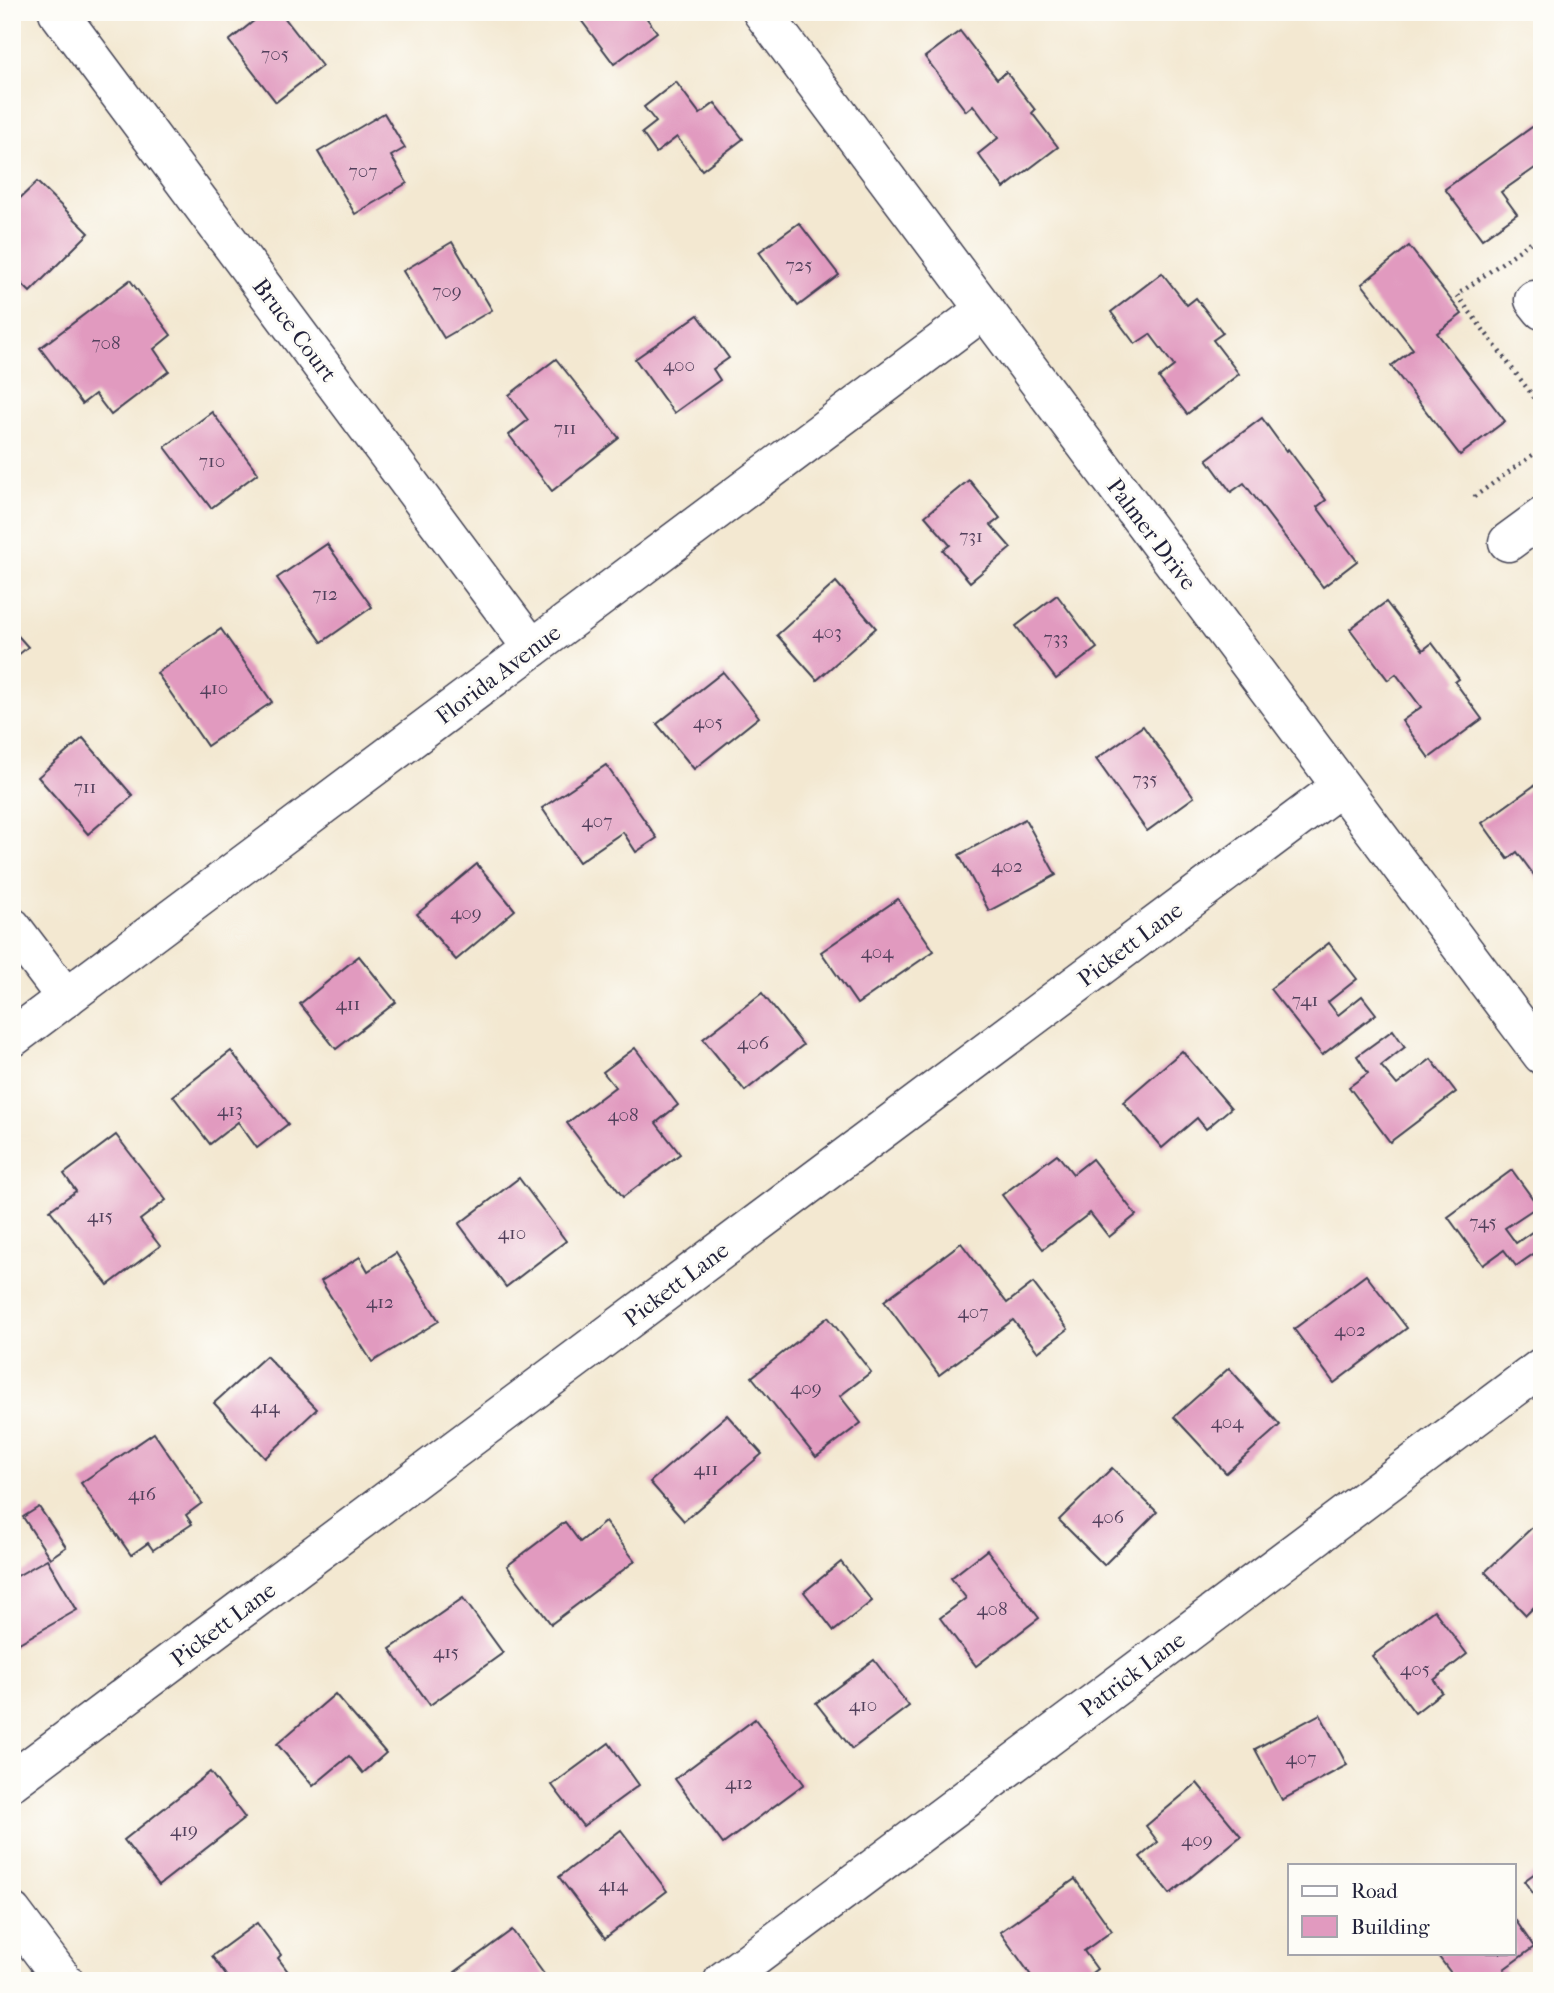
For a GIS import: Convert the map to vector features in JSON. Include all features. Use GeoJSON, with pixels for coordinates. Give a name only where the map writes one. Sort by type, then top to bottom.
{"type":"FeatureCollection","features":[{"type":"Feature","properties":{"kind":"street","name":"Bruce Court"},"geometry":{"type":"LineString","coordinates":[[58,12],[532,648]]}},
{"type":"Feature","properties":{"kind":"street","name":"Palmer Drive"},"geometry":{"type":"LineString","coordinates":[[762,12],[1542,1055]]}},
{"type":"Feature","properties":{"kind":"street","name":"Florida Avenue"},"geometry":{"type":"LineString","coordinates":[[12,1038],[984,310]]}},
{"type":"Feature","properties":{"kind":"street"},"geometry":{"type":"LineString","coordinates":[[1508,542],[1542,517]]}},
{"type":"Feature","properties":{"kind":"street","name":"Pickett Lane"},"geometry":{"type":"LineString","coordinates":[[12,1781],[1340,787]]}},
{"type":"Feature","properties":{"kind":"street"},"geometry":{"type":"LineString","coordinates":[[12,927],[66,998]]}},
{"type":"Feature","properties":{"kind":"street","name":"Patrick Lane"},"geometry":{"type":"LineString","coordinates":[[723,1981],[1542,1367]]}},
{"type":"Feature","properties":{"kind":"street"},"geometry":{"type":"LineString","coordinates":[[12,1912],[64,1981]]}},
{"type":"Feature","properties":{"kind":"path"},"geometry":{"type":"LineString","coordinates":[[1542,234],[1457,295],[1542,408]]}},
{"type":"Feature","properties":{"kind":"path"},"geometry":{"type":"LineString","coordinates":[[1474,497],[1542,449]]}},
{"type":"Feature","properties":{"kind":"building"},"geometry":{"type":"Polygon","coordinates":[[[265,12],[280,12],[322,66],[276,102],[229,41],[265,12]]]}},
{"type":"Feature","properties":{"kind":"building"},"geometry":{"type":"Polygon","coordinates":[[[575,12],[642,12],[657,32],[614,64],[575,12]]]}},
{"type":"Feature","properties":{"kind":"building"},"geometry":{"type":"Polygon","coordinates":[[[960,31],[997,79],[1006,72],[1035,110],[1032,113],[1058,147],[1004,188],[978,154],[998,138],[973,105],[966,111],[925,57],[960,31]]]}},
{"type":"Feature","properties":{"kind":"building"},"geometry":{"type":"Polygon","coordinates":[[[676,82],[700,114],[715,103],[743,139],[702,170],[677,137],[656,153],[642,133],[656,122],[644,107],[676,82]]]}},
{"type":"Feature","properties":{"kind":"building"},"geometry":{"type":"Polygon","coordinates":[[[384,113],[405,148],[391,156],[407,183],[355,214],[318,152],[384,113]]]}},
{"type":"Feature","properties":{"kind":"building"},"geometry":{"type":"Polygon","coordinates":[[[1542,120],[1542,163],[1501,192],[1517,214],[1482,239],[1445,189],[1542,120]]]}},
{"type":"Feature","properties":{"kind":"building"},"geometry":{"type":"Polygon","coordinates":[[[37,182],[89,233],[30,292],[12,274],[12,206],[37,182]]]}},
{"type":"Feature","properties":{"kind":"building"},"geometry":{"type":"Polygon","coordinates":[[[799,223],[839,275],[798,306],[759,252],[799,223]]]}},
{"type":"Feature","properties":{"kind":"building"},"geometry":{"type":"Polygon","coordinates":[[[452,242],[492,310],[444,338],[403,271],[452,242]]]}},
{"type":"Feature","properties":{"kind":"building"},"geometry":{"type":"Polygon","coordinates":[[[1409,246],[1462,314],[1437,333],[1505,421],[1460,455],[1391,366],[1413,349],[1362,284],[1409,246]]]}},
{"type":"Feature","properties":{"kind":"building"},"geometry":{"type":"Polygon","coordinates":[[[1162,273],[1187,305],[1196,298],[1223,333],[1213,340],[1239,374],[1187,414],[1159,378],[1174,366],[1150,334],[1135,344],[1111,312],[1162,273]]]}},
{"type":"Feature","properties":{"kind":"building"},"geometry":{"type":"Polygon","coordinates":[[[130,280],[171,335],[154,349],[169,371],[111,415],[95,394],[82,404],[40,348],[130,280]]]}},
{"type":"Feature","properties":{"kind":"building"},"geometry":{"type":"Polygon","coordinates":[[[698,315],[729,358],[713,369],[720,380],[674,413],[635,359],[698,315]]]}},
{"type":"Feature","properties":{"kind":"building"},"geometry":{"type":"Polygon","coordinates":[[[556,359],[619,438],[552,491],[509,435],[528,420],[509,395],[556,359]]]}},
{"type":"Feature","properties":{"kind":"building"},"geometry":{"type":"Polygon","coordinates":[[[212,412],[258,473],[211,508],[165,447],[212,412]]]}},
{"type":"Feature","properties":{"kind":"building"},"geometry":{"type":"Polygon","coordinates":[[[1262,418],[1326,500],[1317,507],[1357,561],[1323,587],[1244,483],[1231,492],[1207,459],[1262,418]]]}},
{"type":"Feature","properties":{"kind":"building"},"geometry":{"type":"Polygon","coordinates":[[[969,480],[1000,518],[991,525],[1011,548],[970,582],[943,550],[950,545],[925,516],[969,480]]]}},
{"type":"Feature","properties":{"kind":"building"},"geometry":{"type":"Polygon","coordinates":[[[327,544],[372,607],[322,642],[277,578],[327,544]]]}},
{"type":"Feature","properties":{"kind":"building"},"geometry":{"type":"Polygon","coordinates":[[[836,582],[876,628],[817,680],[777,635],[836,582]]]}},
{"type":"Feature","properties":{"kind":"building"},"geometry":{"type":"Polygon","coordinates":[[[1057,595],[1097,648],[1056,679],[1016,626],[1057,595]]]}},
{"type":"Feature","properties":{"kind":"building"},"geometry":{"type":"Polygon","coordinates":[[[1386,602],[1423,650],[1432,643],[1459,679],[1455,682],[1482,719],[1429,758],[1402,721],[1421,707],[1396,674],[1388,680],[1350,629],[1386,602]]]}},
{"type":"Feature","properties":{"kind":"building"},"geometry":{"type":"Polygon","coordinates":[[[12,629],[28,647],[12,660],[12,629]]]}},
{"type":"Feature","properties":{"kind":"building"},"geometry":{"type":"Polygon","coordinates":[[[221,629],[272,702],[207,746],[157,673],[221,629]]]}},
{"type":"Feature","properties":{"kind":"building"},"geometry":{"type":"Polygon","coordinates":[[[723,672],[759,717],[694,769],[657,724],[723,672]]]}},
{"type":"Feature","properties":{"kind":"building"},"geometry":{"type":"Polygon","coordinates":[[[1143,726],[1194,797],[1147,831],[1096,759],[1143,726]]]}},
{"type":"Feature","properties":{"kind":"building"},"geometry":{"type":"Polygon","coordinates":[[[83,738],[133,796],[88,834],[38,777],[83,738]]]}},
{"type":"Feature","properties":{"kind":"building"},"geometry":{"type":"Polygon","coordinates":[[[606,765],[657,838],[636,852],[623,832],[579,862],[542,808],[606,765]]]}},
{"type":"Feature","properties":{"kind":"building"},"geometry":{"type":"Polygon","coordinates":[[[1535,785],[1542,795],[1542,886],[1517,852],[1508,859],[1482,823],[1535,785]]]}},
{"type":"Feature","properties":{"kind":"building"},"geometry":{"type":"Polygon","coordinates":[[[1025,819],[1056,875],[989,911],[959,855],[1025,819]]]}},
{"type":"Feature","properties":{"kind":"building"},"geometry":{"type":"Polygon","coordinates":[[[477,864],[515,910],[456,960],[417,914],[477,864]]]}},
{"type":"Feature","properties":{"kind":"building"},"geometry":{"type":"Polygon","coordinates":[[[898,899],[934,951],[857,1004],[821,952],[898,899]]]}},
{"type":"Feature","properties":{"kind":"building"},"geometry":{"type":"Polygon","coordinates":[[[1329,943],[1357,979],[1328,1002],[1338,1015],[1362,996],[1376,1014],[1322,1055],[1270,989],[1329,943]]]}},
{"type":"Feature","properties":{"kind":"building"},"geometry":{"type":"Polygon","coordinates":[[[359,956],[396,1002],[336,1049],[300,1004],[359,956]]]}},
{"type":"Feature","properties":{"kind":"building"},"geometry":{"type":"Polygon","coordinates":[[[762,993],[803,1045],[745,1091],[703,1039],[762,993]]]}},
{"type":"Feature","properties":{"kind":"building"},"geometry":{"type":"Polygon","coordinates":[[[1393,1030],[1405,1047],[1381,1066],[1397,1085],[1431,1059],[1456,1092],[1390,1142],[1349,1087],[1368,1073],[1357,1056],[1393,1030]]]}},
{"type":"Feature","properties":{"kind":"building"},"geometry":{"type":"Polygon","coordinates":[[[635,1048],[678,1105],[656,1123],[680,1154],[623,1197],[567,1123],[615,1087],[603,1072],[635,1048]]]}},
{"type":"Feature","properties":{"kind":"building"},"geometry":{"type":"Polygon","coordinates":[[[231,1051],[288,1124],[257,1148],[238,1122],[210,1144],[173,1096],[231,1051]]]}},
{"type":"Feature","properties":{"kind":"building"},"geometry":{"type":"Polygon","coordinates":[[[1182,1051],[1231,1108],[1206,1129],[1197,1118],[1162,1148],[1123,1102],[1182,1051]]]}},
{"type":"Feature","properties":{"kind":"building"},"geometry":{"type":"Polygon","coordinates":[[[116,1135],[166,1200],[140,1220],[160,1246],[108,1285],[50,1210],[76,1191],[64,1174],[116,1135]]]}},
{"type":"Feature","properties":{"kind":"building"},"geometry":{"type":"Polygon","coordinates":[[[1057,1154],[1073,1174],[1092,1159],[1136,1215],[1109,1237],[1090,1213],[1043,1249],[1002,1195],[1057,1154]]]}},
{"type":"Feature","properties":{"kind":"building"},"geometry":{"type":"Polygon","coordinates":[[[1512,1170],[1538,1206],[1505,1228],[1516,1243],[1542,1225],[1542,1248],[1516,1266],[1504,1250],[1483,1265],[1448,1217],[1512,1170]]]}},
{"type":"Feature","properties":{"kind":"building"},"geometry":{"type":"Polygon","coordinates":[[[519,1178],[566,1241],[506,1287],[459,1224],[519,1178]]]}},
{"type":"Feature","properties":{"kind":"building"},"geometry":{"type":"Polygon","coordinates":[[[961,1243],[1007,1303],[1033,1283],[1068,1329],[1038,1352],[1013,1320],[939,1375],[884,1301],[961,1243]]]}},
{"type":"Feature","properties":{"kind":"building"},"geometry":{"type":"Polygon","coordinates":[[[396,1253],[439,1321],[372,1362],[321,1281],[360,1257],[368,1271],[396,1253]]]}},
{"type":"Feature","properties":{"kind":"building"},"geometry":{"type":"Polygon","coordinates":[[[1366,1275],[1407,1328],[1334,1383],[1294,1329],[1366,1275]]]}},
{"type":"Feature","properties":{"kind":"building"},"geometry":{"type":"Polygon","coordinates":[[[828,1317],[871,1372],[840,1396],[861,1423],[816,1457],[752,1377],[828,1317]]]}},
{"type":"Feature","properties":{"kind":"building"},"geometry":{"type":"Polygon","coordinates":[[[266,1356],[317,1409],[265,1458],[214,1403],[266,1356]]]}},
{"type":"Feature","properties":{"kind":"building"},"geometry":{"type":"Polygon","coordinates":[[[1229,1368],[1280,1425],[1226,1473],[1174,1417],[1229,1368]]]}},
{"type":"Feature","properties":{"kind":"building"},"geometry":{"type":"Polygon","coordinates":[[[727,1415],[762,1454],[684,1521],[650,1482],[727,1415]]]}},
{"type":"Feature","properties":{"kind":"building"},"geometry":{"type":"Polygon","coordinates":[[[154,1433],[202,1503],[186,1515],[192,1524],[153,1550],[148,1543],[131,1555],[81,1483],[154,1433]]]}},
{"type":"Feature","properties":{"kind":"building"},"geometry":{"type":"Polygon","coordinates":[[[1112,1468],[1157,1512],[1104,1565],[1059,1520],[1112,1468]]]}},
{"type":"Feature","properties":{"kind":"building"},"geometry":{"type":"Polygon","coordinates":[[[39,1507],[66,1547],[50,1558],[23,1517],[39,1507]]]}},
{"type":"Feature","properties":{"kind":"building"},"geometry":{"type":"Polygon","coordinates":[[[1539,1521],[1542,1524],[1542,1599],[1526,1615],[1485,1572],[1539,1521]]]}},
{"type":"Feature","properties":{"kind":"building"},"geometry":{"type":"Polygon","coordinates":[[[565,1522],[580,1542],[605,1522],[635,1561],[551,1624],[507,1566],[565,1522]]]}},
{"type":"Feature","properties":{"kind":"building"},"geometry":{"type":"Polygon","coordinates":[[[987,1550],[1039,1618],[976,1666],[940,1618],[966,1598],[951,1578],[987,1550]]]}},
{"type":"Feature","properties":{"kind":"building"},"geometry":{"type":"Polygon","coordinates":[[[47,1559],[77,1610],[12,1647],[12,1579],[47,1559]]]}},
{"type":"Feature","properties":{"kind":"building"},"geometry":{"type":"Polygon","coordinates":[[[841,1562],[872,1601],[834,1631],[804,1592],[841,1562]]]}},
{"type":"Feature","properties":{"kind":"building"},"geometry":{"type":"Polygon","coordinates":[[[463,1598],[503,1653],[430,1705],[390,1649],[463,1598]]]}},
{"type":"Feature","properties":{"kind":"building"},"geometry":{"type":"Polygon","coordinates":[[[1434,1610],[1467,1654],[1434,1680],[1442,1692],[1415,1713],[1372,1656],[1434,1610]]]}},
{"type":"Feature","properties":{"kind":"building"},"geometry":{"type":"Polygon","coordinates":[[[874,1660],[909,1706],[852,1749],[816,1703],[874,1660]]]}},
{"type":"Feature","properties":{"kind":"building"},"geometry":{"type":"Polygon","coordinates":[[[335,1694],[386,1753],[363,1773],[349,1756],[313,1786],[277,1744],[335,1694]]]}},
{"type":"Feature","properties":{"kind":"building"},"geometry":{"type":"Polygon","coordinates":[[[1320,1714],[1347,1765],[1282,1800],[1255,1749],[1320,1714]]]}},
{"type":"Feature","properties":{"kind":"building"},"geometry":{"type":"Polygon","coordinates":[[[755,1719],[804,1784],[723,1844],[675,1779],[755,1719]]]}},
{"type":"Feature","properties":{"kind":"building"},"geometry":{"type":"Polygon","coordinates":[[[609,1743],[639,1785],[583,1826],[552,1785],[609,1743]]]}},
{"type":"Feature","properties":{"kind":"building"},"geometry":{"type":"Polygon","coordinates":[[[210,1772],[245,1818],[159,1885],[124,1840],[210,1772]]]}},
{"type":"Feature","properties":{"kind":"building"},"geometry":{"type":"Polygon","coordinates":[[[1197,1783],[1241,1836],[1170,1894],[1140,1857],[1158,1842],[1146,1826],[1197,1783]]]}},
{"type":"Feature","properties":{"kind":"building"},"geometry":{"type":"Polygon","coordinates":[[[621,1830],[667,1891],[605,1938],[559,1877],[621,1830]]]}},
{"type":"Feature","properties":{"kind":"building"},"geometry":{"type":"Polygon","coordinates":[[[1542,1868],[1542,1905],[1524,1881],[1542,1868]]]}},
{"type":"Feature","properties":{"kind":"building"},"geometry":{"type":"Polygon","coordinates":[[[1075,1879],[1112,1931],[1084,1951],[1097,1969],[1081,1981],[1035,1981],[1000,1932],[1075,1879]]]}},
{"type":"Feature","properties":{"kind":"building"},"geometry":{"type":"Polygon","coordinates":[[[1516,1921],[1534,1947],[1504,1969],[1510,1979],[1457,1981],[1437,1954],[1516,1954],[1516,1921]]]}},
{"type":"Feature","properties":{"kind":"building"},"geometry":{"type":"Polygon","coordinates":[[[257,1923],[281,1955],[278,1958],[295,1981],[230,1981],[212,1956],[257,1923]]]}},
{"type":"Feature","properties":{"kind":"building"},"geometry":{"type":"Polygon","coordinates":[[[512,1930],[549,1981],[461,1981],[455,1972],[512,1930]]]}}]}
